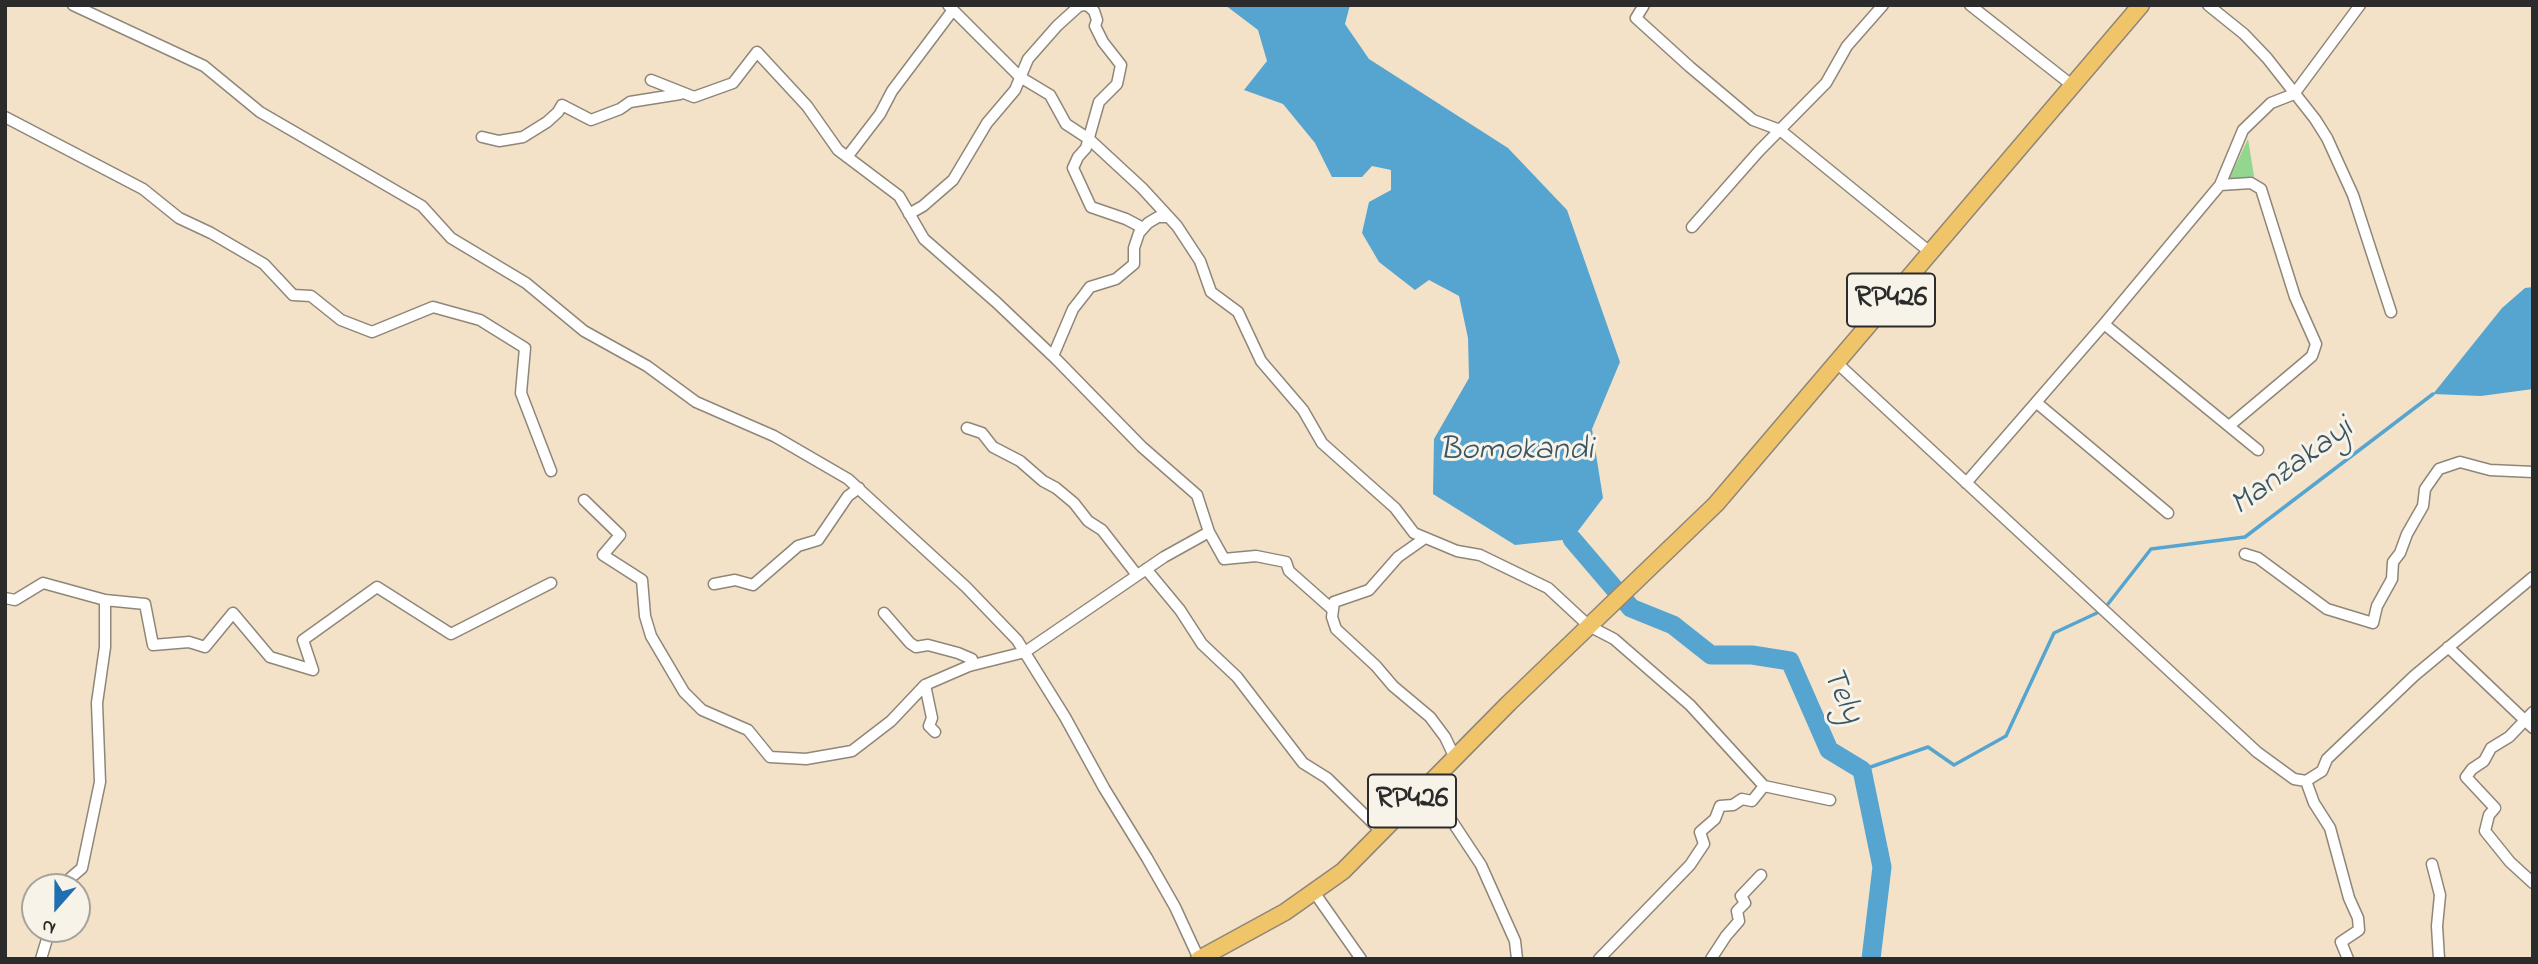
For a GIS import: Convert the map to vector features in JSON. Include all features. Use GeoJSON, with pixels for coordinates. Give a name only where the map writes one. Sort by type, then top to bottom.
{"type":"FeatureCollection","features":[{"type":"Feature","properties":{"kind":"main road","name":"RP426"},"geometry":{"type":"LineString","coordinates":[[1199,959],[1285,912],[1343,871],[1716,503],[2141,5]]}},
{"type":"Feature","properties":{"kind":"street"},"geometry":{"type":"LineString","coordinates":[[73,5],[204,66],[260,111],[422,206],[451,238],[526,283],[584,331],[647,366],[696,402],[774,436],[849,479],[966,587],[1017,640],[1175,907],[1199,959]]}},
{"type":"Feature","properties":{"kind":"street"},"geometry":{"type":"LineString","coordinates":[[909,214],[923,206],[953,180],[987,123],[1015,90],[1028,59],[1079,6],[1086,5],[1094,11],[1097,20],[1095,26],[1121,65],[1117,84],[1099,102],[1089,139],[1073,167],[1091,208],[1126,219],[1143,228]]}},
{"type":"Feature","properties":{"kind":"street"},"geometry":{"type":"LineString","coordinates":[[1644,5],[1636,18],[1753,120],[1780,130],[1931,253]]}},
{"type":"Feature","properties":{"kind":"street"},"geometry":{"type":"LineString","coordinates":[[1692,227],[1826,83],[1847,46],[1883,5]]}},
{"type":"Feature","properties":{"kind":"street"},"geometry":{"type":"LineString","coordinates":[[1970,5],[2073,86]]}},
{"type":"Feature","properties":{"kind":"street"},"geometry":{"type":"LineString","coordinates":[[2208,5],[2244,34],[2267,58],[2327,138],[2353,195],[2391,312]]}},
{"type":"Feature","properties":{"kind":"street"},"geometry":{"type":"LineString","coordinates":[[1966,483],[2037,403],[2220,185],[2243,130],[2271,103],[2294,94],[2360,5]]}},
{"type":"Feature","properties":{"kind":"street"},"geometry":{"type":"LineString","coordinates":[[847,157],[880,114],[892,91],[951,8],[1020,77],[1050,95],[1066,124],[1089,139],[1169,217],[1200,261],[1211,292],[1238,312],[1261,361],[1303,410],[1322,443],[1395,508],[1414,533],[1457,551],[1480,555],[1548,588],[1589,626],[1614,639],[1690,705],[1764,786],[1830,800]]}},
{"type":"Feature","properties":{"kind":"street"},"geometry":{"type":"LineString","coordinates":[[651,79],[694,97],[733,83],[757,52],[807,106],[838,150],[899,197],[924,239],[996,302],[1142,447],[1197,495],[1209,532],[1224,559],[1256,556],[1286,562],[1289,571],[1333,610]]}},
{"type":"Feature","properties":{"kind":"street"},"geometry":{"type":"LineString","coordinates":[[482,137],[499,141],[523,137],[547,122],[562,105],[591,120],[630,102],[684,93]]}},
{"type":"Feature","properties":{"kind":"street"},"geometry":{"type":"LineString","coordinates":[[5,117],[143,189],[179,218],[264,264],[293,295],[310,296],[341,320],[372,332],[433,307],[480,320],[525,348],[521,393],[551,471]]}},
{"type":"Feature","properties":{"kind":"street"},"geometry":{"type":"LineString","coordinates":[[2220,185],[2251,183],[2261,188],[2295,297],[2315,344],[2312,356],[2230,426]]}},
{"type":"Feature","properties":{"kind":"street"},"geometry":{"type":"LineString","coordinates":[[1053,356],[1073,309],[1090,287],[1116,279],[1134,264],[1134,248],[1143,228],[1158,217],[1169,217]]}},
{"type":"Feature","properties":{"kind":"street"},"geometry":{"type":"LineString","coordinates":[[2104,324],[2258,450]]}},
{"type":"Feature","properties":{"kind":"street"},"geometry":{"type":"LineString","coordinates":[[1837,363],[2257,752],[2294,779],[2306,781],[2322,771],[2327,759],[2355,731],[2448,647],[2533,577]]}},
{"type":"Feature","properties":{"kind":"street"},"geometry":{"type":"LineString","coordinates":[[2037,403],[2168,513]]}},
{"type":"Feature","properties":{"kind":"street"},"geometry":{"type":"LineString","coordinates":[[967,428],[982,432],[993,447],[1020,461],[1043,481],[1056,488],[1074,503],[1088,521],[1102,530],[1180,610],[1202,644],[1237,677],[1304,763],[1327,778],[1382,832]]}},
{"type":"Feature","properties":{"kind":"street"},"geometry":{"type":"LineString","coordinates":[[2245,554],[2258,558],[2327,609],[2373,623],[2377,606],[2392,579],[2393,562],[2400,554],[2407,534],[2423,506],[2425,489],[2439,469],[2460,462],[2490,470],[2533,472]]}},
{"type":"Feature","properties":{"kind":"street"},"geometry":{"type":"LineString","coordinates":[[714,584],[735,580],[753,586],[798,546],[818,540],[848,496],[859,488]]}},
{"type":"Feature","properties":{"kind":"street"},"geometry":{"type":"LineString","coordinates":[[584,500],[620,535],[603,555],[642,580],[645,616],[651,636],[684,692],[702,710],[748,730],[770,757],[806,759],[852,751],[891,721],[925,685],[969,666],[1025,652],[1142,572],[1209,532]]}},
{"type":"Feature","properties":{"kind":"street"},"geometry":{"type":"LineString","coordinates":[[806,534],[818,540]]}},
{"type":"Feature","properties":{"kind":"street"},"geometry":{"type":"LineString","coordinates":[[1425,538],[1398,557],[1369,590],[1334,602],[1333,610],[1336,629],[1376,666],[1393,686],[1430,717],[1445,737],[1455,758]]}},
{"type":"Feature","properties":{"kind":"street"},"geometry":{"type":"LineString","coordinates":[[5,598],[15,600],[43,583],[105,600],[145,604],[153,645],[189,642],[205,647],[233,613],[270,657],[313,670],[303,640],[377,587],[451,634],[551,583]]}},
{"type":"Feature","properties":{"kind":"street"},"geometry":{"type":"LineString","coordinates":[[76,873],[82,868],[100,782],[97,703],[105,647],[105,600]]}},
{"type":"Feature","properties":{"kind":"street"},"geometry":{"type":"LineString","coordinates":[[884,613],[916,647],[928,645],[958,653],[972,659],[969,666]]}},
{"type":"Feature","properties":{"kind":"street"},"geometry":{"type":"LineString","coordinates":[[2448,647],[2530,720],[2491,748],[2484,761],[2472,769],[2466,778],[2495,808],[2489,815],[2485,831],[2510,862],[2533,883]]}},
{"type":"Feature","properties":{"kind":"street"},"geometry":{"type":"LineString","coordinates":[[925,685],[932,718],[929,726],[935,732]]}},
{"type":"Feature","properties":{"kind":"street"},"geometry":{"type":"LineString","coordinates":[[2306,781],[2314,803],[2330,828],[2349,898],[2358,918],[2359,930],[2341,942],[2348,959]]}},
{"type":"Feature","properties":{"kind":"street"},"geometry":{"type":"LineString","coordinates":[[1428,785],[1481,865],[1515,941],[1517,959]]}},
{"type":"Feature","properties":{"kind":"street"},"geometry":{"type":"LineString","coordinates":[[1599,959],[1689,865],[1704,844],[1700,832],[1715,819],[1720,806],[1733,805],[1742,799],[1752,800],[1764,786]]}},
{"type":"Feature","properties":{"kind":"street"},"geometry":{"type":"LineString","coordinates":[[2432,864],[2440,895],[2437,926],[2439,959]]}},
{"type":"Feature","properties":{"kind":"street"},"geometry":{"type":"LineString","coordinates":[[1712,959],[1739,921],[1737,911],[1745,903],[1741,896],[1761,875]]}},
{"type":"Feature","properties":{"kind":"street"},"geometry":{"type":"LineString","coordinates":[[1314,892],[1361,959]]}},
{"type":"Feature","properties":{"kind":"green space"},"geometry":{"type":"Polygon","coordinates":[[[2248,139],[2254,176],[2252,181],[2237,182],[2229,179],[2248,139]]]}},
{"type":"Feature","properties":{"kind":"water","name":"Bomokandi"},"geometry":{"type":"Polygon","coordinates":[[[1225,5],[1350,5],[1345,24],[1369,59],[1508,148],[1567,210],[1620,362],[1592,429],[1603,498],[1572,539],[1515,545],[1433,494],[1434,439],[1469,378],[1468,338],[1459,296],[1429,280],[1415,290],[1379,262],[1362,233],[1369,202],[1391,190],[1391,170],[1372,166],[1362,177],[1332,177],[1315,143],[1283,104],[1244,90],[1267,61],[1258,30],[1225,5]]]}},
{"type":"Feature","properties":{"kind":"water"},"geometry":{"type":"Polygon","coordinates":[[[2533,287],[2533,389],[2481,396],[2433,394],[2502,308],[2525,288],[2533,287]]]}},
{"type":"Feature","properties":{"kind":"waterway","name":"Manzakayi"},"geometry":{"type":"LineString","coordinates":[[2108,604],[2151,549],[2245,537],[2433,394]]}},
{"type":"Feature","properties":{"kind":"waterway","name":"Tely"},"geometry":{"type":"LineString","coordinates":[[1572,539],[1631,608],[1673,625],[1711,655],[1752,655],[1790,661],[1829,750],[1862,770],[1882,867],[1871,959]]}},
{"type":"Feature","properties":{"kind":"waterway","name":"Manzakayi"},"geometry":{"type":"LineString","coordinates":[[1862,770],[1928,747],[1954,765],[2006,736],[2054,633],[2099,612]]}}]}
